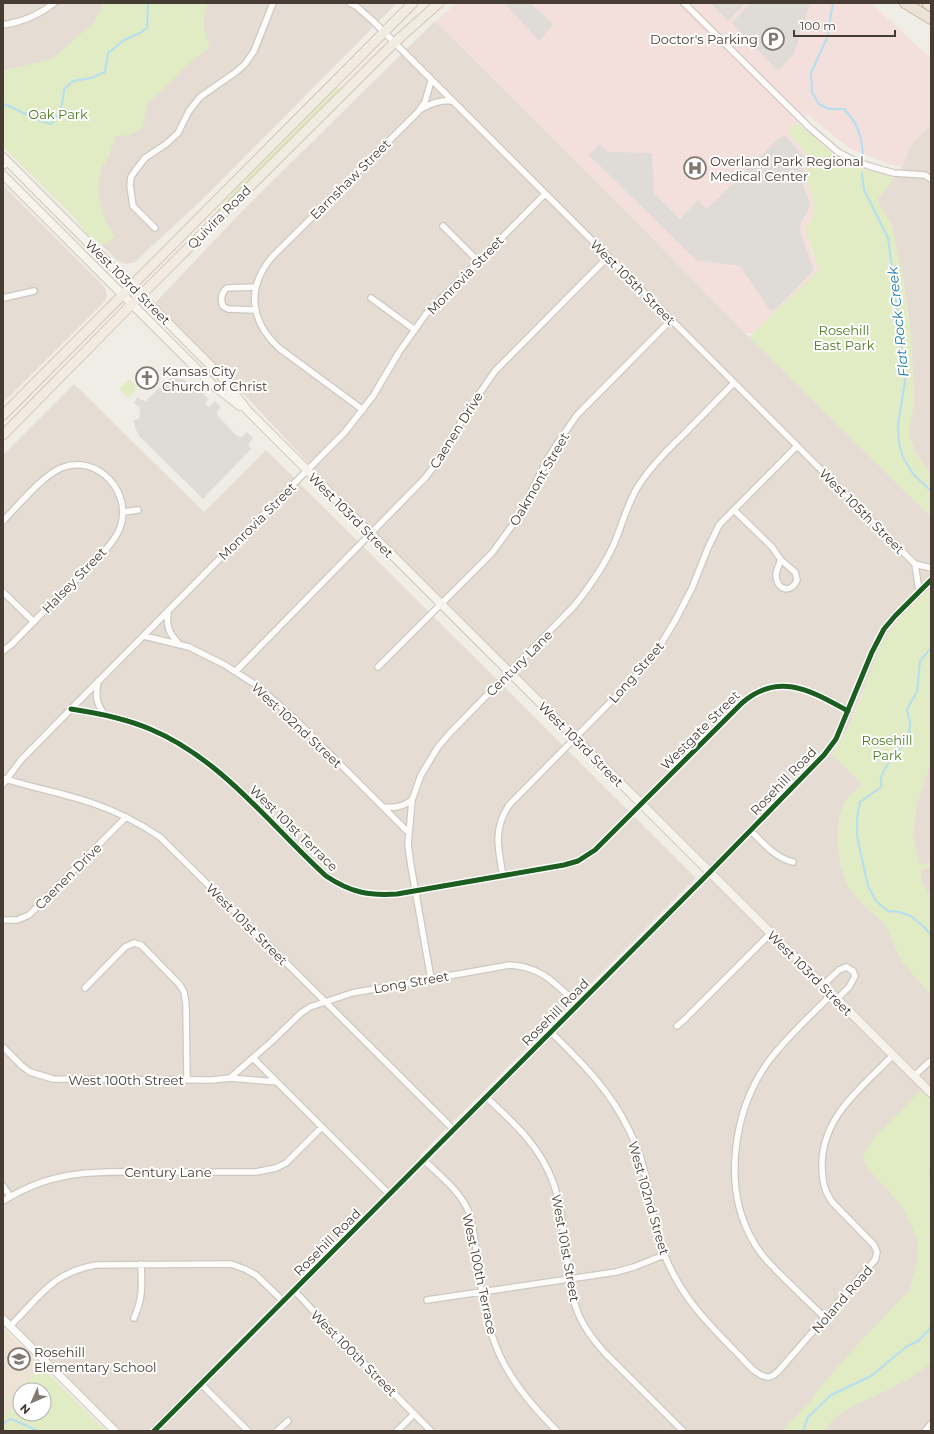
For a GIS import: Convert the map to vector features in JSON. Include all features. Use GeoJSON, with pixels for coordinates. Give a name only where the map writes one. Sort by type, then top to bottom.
{"type":"FeatureCollection","features":[{"type":"Feature","properties":{"kind":"highway"},"geometry":{"type":"LineString","coordinates":[[905,3],[931,19]]}},
{"type":"Feature","properties":{"kind":"highway"},"geometry":{"type":"LineString","coordinates":[[927,3],[931,6]]}},
{"type":"Feature","properties":{"kind":"main road","name":"Quivira Road"},"geometry":{"type":"LineString","coordinates":[[3,415],[413,3]]}},
{"type":"Feature","properties":{"kind":"main road","name":"Quivira Road"},"geometry":{"type":"LineString","coordinates":[[3,435],[394,43],[439,3]]}},
{"type":"Feature","properties":{"kind":"main road","name":"West 103rd Street"},"geometry":{"type":"LineString","coordinates":[[4,162],[131,285],[221,376],[248,411],[307,471],[931,1093]]}},
{"type":"Feature","properties":{"kind":"main road","name":"West 103rd Street"},"geometry":{"type":"LineString","coordinates":[[3,175],[213,384],[248,411]]}},
{"type":"Feature","properties":{"kind":"street"},"geometry":{"type":"LineString","coordinates":[[3,25],[35,15],[54,3]]}},
{"type":"Feature","properties":{"kind":"street"},"geometry":{"type":"LineString","coordinates":[[155,228],[133,206],[130,185],[131,177],[134,171],[145,158],[166,144],[178,133],[189,111],[200,97],[245,64],[254,51],[272,3]]}},
{"type":"Feature","properties":{"kind":"street","name":"West 105th Street"},"geometry":{"type":"LineString","coordinates":[[350,3],[356,6],[373,21],[915,564],[931,568]]}},
{"type":"Feature","properties":{"kind":"street"},"geometry":{"type":"LineString","coordinates":[[684,3],[809,127],[838,152],[868,166],[894,172],[925,175],[931,180]]}},
{"type":"Feature","properties":{"kind":"street","name":"Earnshaw Street"},"geometry":{"type":"LineString","coordinates":[[255,310],[254,298],[256,287],[260,274],[267,263],[418,112],[425,102],[431,80]]}},
{"type":"Feature","properties":{"kind":"street","name":"Earnshaw Street"},"geometry":{"type":"LineString","coordinates":[[418,112],[436,102],[444,100],[452,101]]}},
{"type":"Feature","properties":{"kind":"street","name":"Monrovia Street"},"geometry":{"type":"LineString","coordinates":[[4,780],[21,760],[345,432],[373,396],[404,344],[426,314],[545,194]]}},
{"type":"Feature","properties":{"kind":"street"},"geometry":{"type":"LineString","coordinates":[[443,226],[478,262]]}},
{"type":"Feature","properties":{"kind":"street","name":"Caenen Drive"},"geometry":{"type":"LineString","coordinates":[[236,671],[412,492],[439,460],[468,410],[496,371],[608,257]]}},
{"type":"Feature","properties":{"kind":"street"},"geometry":{"type":"LineString","coordinates":[[256,287],[227,288],[221,299],[223,306],[228,309],[255,310],[262,329],[269,339],[363,410]]}},
{"type":"Feature","properties":{"kind":"street"},"geometry":{"type":"LineString","coordinates":[[3,298],[34,291]]}},
{"type":"Feature","properties":{"kind":"street"},"geometry":{"type":"LineString","coordinates":[[371,298],[415,330]]}},
{"type":"Feature","properties":{"kind":"street","name":"Oakmont Street"},"geometry":{"type":"LineString","coordinates":[[378,666],[492,553],[506,536],[523,510],[547,460],[577,415],[671,320]]}},
{"type":"Feature","properties":{"kind":"street","name":"Century Lane"},"geometry":{"type":"LineString","coordinates":[[430,979],[408,845],[412,800],[422,775],[438,747],[450,732],[575,605],[591,586],[614,544],[627,508],[647,473],[659,458],[734,383]]}},
{"type":"Feature","properties":{"kind":"street","name":"Long Street"},"geometry":{"type":"LineString","coordinates":[[503,876],[498,848],[498,834],[500,822],[506,810],[517,796],[632,679],[661,644],[692,588],[716,531],[734,510],[797,446]]}},
{"type":"Feature","properties":{"kind":"street"},"geometry":{"type":"LineString","coordinates":[[3,521],[47,477],[61,468],[75,465],[93,468],[106,476],[117,488],[124,512],[138,510]]}},
{"type":"Feature","properties":{"kind":"street"},"geometry":{"type":"LineString","coordinates":[[734,510],[772,547],[781,560],[791,567],[797,576],[795,584],[788,589],[784,589],[780,586],[776,576],[781,560]]}},
{"type":"Feature","properties":{"kind":"street","name":"Halsey Street"},"geometry":{"type":"LineString","coordinates":[[3,651],[34,622],[110,544],[119,530],[124,512]]}},
{"type":"Feature","properties":{"kind":"street","name":"West 105th Street"},"geometry":{"type":"LineString","coordinates":[[915,564],[920,591]]}},
{"type":"Feature","properties":{"kind":"street","name":"Rosehill Road"},"geometry":{"type":"LineString","coordinates":[[154,1431],[710,872],[824,755],[836,739],[874,647],[884,629],[931,580]]}},
{"type":"Feature","properties":{"kind":"street"},"geometry":{"type":"LineString","coordinates":[[3,592],[34,622]]}},
{"type":"Feature","properties":{"kind":"street"},"geometry":{"type":"LineString","coordinates":[[168,612],[166,623],[171,636],[179,644]]}},
{"type":"Feature","properties":{"kind":"street","name":"West 102nd Street"},"geometry":{"type":"LineString","coordinates":[[144,636],[189,646],[236,671],[259,687],[274,700],[409,834]]}},
{"type":"Feature","properties":{"kind":"street"},"geometry":{"type":"LineString","coordinates":[[98,682],[96,694],[97,704],[104,714]]}},
{"type":"Feature","properties":{"kind":"street","name":"Westgate Street"},"geometry":{"type":"LineString","coordinates":[[641,804],[742,703],[761,690],[783,685],[793,686],[810,691],[848,711]]}},
{"type":"Feature","properties":{"kind":"street","name":"West 101st Terrace"},"geometry":{"type":"LineString","coordinates":[[71,709],[104,714],[136,723],[151,729],[190,750],[231,782],[326,876],[336,883],[355,891],[372,895],[397,894],[564,865],[578,861],[595,850],[641,804]]}},
{"type":"Feature","properties":{"kind":"street","name":"West 101st Street"},"geometry":{"type":"LineString","coordinates":[[4,780],[92,803],[141,824],[160,838],[454,1130]]}},
{"type":"Feature","properties":{"kind":"street"},"geometry":{"type":"LineString","coordinates":[[383,807],[395,808],[404,806],[412,800]]}},
{"type":"Feature","properties":{"kind":"street","name":"Caenen Drive"},"geometry":{"type":"LineString","coordinates":[[3,920],[17,920],[29,915],[126,817]]}},
{"type":"Feature","properties":{"kind":"street"},"geometry":{"type":"LineString","coordinates":[[750,830],[768,848],[779,856],[793,862]]}},
{"type":"Feature","properties":{"kind":"street"},"geometry":{"type":"LineString","coordinates":[[677,1026],[771,933]]}},
{"type":"Feature","properties":{"kind":"street"},"geometry":{"type":"LineString","coordinates":[[85,988],[125,947],[134,943],[142,945],[180,985],[184,992],[186,1004],[187,1080]]}},
{"type":"Feature","properties":{"kind":"street","name":"Long Street"},"geometry":{"type":"LineString","coordinates":[[253,1058],[301,1013],[310,1007],[325,1001],[352,993],[501,966],[522,966],[539,972],[548,977],[578,1005]]}},
{"type":"Feature","properties":{"kind":"street"},"geometry":{"type":"LineString","coordinates":[[823,985],[839,970],[846,967],[852,971],[855,976],[854,980],[837,999]]}},
{"type":"Feature","properties":{"kind":"street"},"geometry":{"type":"LineString","coordinates":[[825,1318],[771,1265],[753,1242],[746,1228],[742,1215],[736,1190],[735,1173],[736,1149],[741,1122],[748,1100],[757,1081],[779,1048],[826,1000],[830,992]]}},
{"type":"Feature","properties":{"kind":"street","name":"West 102nd Street"},"geometry":{"type":"LineString","coordinates":[[551,1032],[589,1070],[604,1088],[617,1107],[629,1130],[644,1168],[658,1237],[664,1255],[672,1273],[686,1297],[698,1313],[745,1361],[760,1374],[768,1377]]}},
{"type":"Feature","properties":{"kind":"street","name":"West 100th Street"},"geometry":{"type":"LineString","coordinates":[[3,1047],[30,1072],[53,1080],[187,1080],[230,1078],[277,1082]]}},
{"type":"Feature","properties":{"kind":"street","name":"Noland Road"},"geometry":{"type":"LineString","coordinates":[[768,1377],[774,1375],[782,1367],[875,1260],[877,1252],[874,1246],[827,1196],[822,1171],[822,1156],[825,1142],[836,1117],[844,1106],[892,1055]]}},
{"type":"Feature","properties":{"kind":"street"},"geometry":{"type":"LineString","coordinates":[[230,1078],[253,1058],[390,1194]]}},
{"type":"Feature","properties":{"kind":"street"},"geometry":{"type":"LineString","coordinates":[[914,1076],[929,1062]]}},
{"type":"Feature","properties":{"kind":"street","name":"West 101st Street"},"geometry":{"type":"LineString","coordinates":[[486,1097],[524,1134],[544,1162],[556,1193],[569,1279],[578,1313],[584,1326],[594,1341],[683,1431]]}},
{"type":"Feature","properties":{"kind":"street","name":"Century Lane"},"geometry":{"type":"LineString","coordinates":[[3,1200],[29,1186],[78,1173],[256,1172],[276,1168],[291,1159],[322,1127]]}},
{"type":"Feature","properties":{"kind":"street","name":"West 100th Terrace"},"geometry":{"type":"LineString","coordinates":[[424,1160],[458,1194],[468,1211],[474,1237],[481,1291],[490,1331],[504,1365],[528,1401],[557,1431]]}},
{"type":"Feature","properties":{"kind":"street"},"geometry":{"type":"LineString","coordinates":[[3,1186],[10,1196]]}},
{"type":"Feature","properties":{"kind":"street"},"geometry":{"type":"LineString","coordinates":[[426,1300],[616,1272],[634,1267],[664,1255]]}},
{"type":"Feature","properties":{"kind":"street"},"geometry":{"type":"LineString","coordinates":[[134,1318],[141,1296],[141,1264]]}},
{"type":"Feature","properties":{"kind":"street"},"geometry":{"type":"LineString","coordinates":[[10,1326],[56,1280],[68,1273],[96,1265],[231,1264],[246,1269],[256,1275],[283,1301]]}},
{"type":"Feature","properties":{"kind":"street","name":"West 100th Street"},"geometry":{"type":"LineString","coordinates":[[294,1290],[325,1324],[431,1431]]}},
{"type":"Feature","properties":{"kind":"street"},"geometry":{"type":"LineString","coordinates":[[3,1319],[115,1431]]}},
{"type":"Feature","properties":{"kind":"street"},"geometry":{"type":"LineString","coordinates":[[201,1384],[248,1431]]}},
{"type":"Feature","properties":{"kind":"street"},"geometry":{"type":"LineString","coordinates":[[397,1431],[414,1414]]}},
{"type":"Feature","properties":{"kind":"street"},"geometry":{"type":"LineString","coordinates":[[277,1431],[288,1421]]}},
{"type":"Feature","properties":{"kind":"street"},"geometry":{"type":"LineString","coordinates":[[924,1431],[931,1424]]}},
{"type":"Feature","properties":{"kind":"shaded area"},"geometry":{"type":"Polygon","coordinates":[[[3,3],[116,3],[83,38],[52,59],[3,71],[3,3]]]}},
{"type":"Feature","properties":{"kind":"shaded area"},"geometry":{"type":"Polygon","coordinates":[[[201,3],[397,3],[208,194],[135,262],[126,264],[118,261],[102,245],[92,203],[105,141],[201,3]]]}},
{"type":"Feature","properties":{"kind":"shaded area","name":"Overland Park Regional Medical Center"},"geometry":{"type":"Polygon","coordinates":[[[457,3],[871,3],[931,59],[931,124],[911,144],[902,167],[889,164],[849,148],[808,115],[791,127],[792,129],[788,133],[808,157],[808,184],[814,201],[813,217],[808,224],[808,234],[810,250],[821,271],[759,329],[752,333],[745,333],[618,203],[435,21],[457,3]]]}},
{"type":"Feature","properties":{"kind":"shaded area"},"geometry":{"type":"Polygon","coordinates":[[[504,3],[530,3],[553,24],[539,41],[504,3]]]}},
{"type":"Feature","properties":{"kind":"shaded area"},"geometry":{"type":"Polygon","coordinates":[[[710,3],[746,3],[728,21],[710,3]]]}},
{"type":"Feature","properties":{"kind":"shaded area","name":"Doctor's Parking"},"geometry":{"type":"Polygon","coordinates":[[[750,3],[810,3],[794,54],[778,71],[732,23],[750,3]]]}},
{"type":"Feature","properties":{"kind":"shaded area"},"geometry":{"type":"Polygon","coordinates":[[[435,21],[618,203],[749,337],[931,517],[931,588],[893,626],[880,648],[848,728],[832,754],[862,784],[845,801],[839,819],[838,846],[841,867],[863,905],[885,924],[903,963],[931,994],[931,1086],[343,500],[240,390],[160,309],[156,302],[246,207],[435,21]]]}},
{"type":"Feature","properties":{"kind":"shaded area"},"geometry":{"type":"Polygon","coordinates":[[[931,124],[931,474],[915,452],[909,433],[914,402],[910,327],[903,277],[883,211],[877,200],[902,167],[911,144],[931,124]]]}},
{"type":"Feature","properties":{"kind":"shaded area"},"geometry":{"type":"Polygon","coordinates":[[[785,135],[804,158],[803,186],[810,203],[807,213],[801,221],[800,232],[814,270],[776,309],[770,310],[740,266],[696,260],[589,155],[599,144],[608,152],[652,153],[654,193],[680,219],[698,200],[707,209],[775,142],[785,135]]]}},
{"type":"Feature","properties":{"kind":"shaded area"},"geometry":{"type":"Polygon","coordinates":[[[3,185],[97,279],[105,288],[107,295],[105,301],[3,403],[3,185]]]}},
{"type":"Feature","properties":{"kind":"shaded area"},"geometry":{"type":"Polygon","coordinates":[[[169,377],[182,379],[194,386],[209,399],[205,403],[207,406],[210,406],[215,401],[221,407],[217,412],[218,416],[237,436],[242,437],[247,432],[253,438],[248,445],[251,449],[203,499],[139,436],[135,427],[134,420],[139,419],[140,408],[134,403],[138,397],[141,400],[146,401],[161,386],[170,383],[169,377]]]}},
{"type":"Feature","properties":{"kind":"shaded area"},"geometry":{"type":"Polygon","coordinates":[[[74,384],[204,512],[266,450],[696,878],[420,1155],[424,1160],[710,872],[931,1093],[931,1431],[115,1431],[3,1319],[3,455],[74,384]]]}},
{"type":"Feature","properties":{"kind":"shaded area"},"geometry":{"type":"Polygon","coordinates":[[[931,761],[931,862],[920,865],[913,835],[916,806],[931,761]]]}},
{"type":"Feature","properties":{"kind":"shaded area"},"geometry":{"type":"Polygon","coordinates":[[[931,867],[931,897],[922,883],[920,870],[931,867]]]}},
{"type":"Feature","properties":{"kind":"shaded area","name":"Rosehill Elementary School"},"geometry":{"type":"Polygon","coordinates":[[[3,1327],[107,1431],[3,1431],[3,1327]]]}},
{"type":"Feature","properties":{"kind":"green space","name":"Oak Park"},"geometry":{"type":"Polygon","coordinates":[[[104,3],[208,3],[204,16],[204,25],[210,47],[194,59],[148,103],[142,128],[130,135],[116,136],[109,156],[101,169],[98,191],[106,222],[115,236],[105,245],[102,243],[102,245],[85,232],[77,220],[3,147],[3,71],[54,58],[79,35],[92,26],[104,3]]]}},
{"type":"Feature","properties":{"kind":"green space"},"geometry":{"type":"Polygon","coordinates":[[[337,87],[339,89],[328,103],[218,213],[217,211],[225,200],[337,87]]]}},
{"type":"Feature","properties":{"kind":"green space","name":"Rosehill East Park"},"geometry":{"type":"Polygon","coordinates":[[[796,124],[800,125],[836,157],[855,167],[894,177],[877,200],[892,225],[903,277],[910,327],[913,375],[914,402],[909,433],[915,452],[931,474],[931,517],[749,337],[819,270],[805,229],[813,217],[814,201],[808,184],[808,157],[788,133],[792,129],[791,127],[796,124]]]}},
{"type":"Feature","properties":{"kind":"green space"},"geometry":{"type":"Polygon","coordinates":[[[129,379],[135,385],[135,391],[128,398],[119,389],[129,379]]]}},
{"type":"Feature","properties":{"kind":"green space","name":"Rosehill Park"},"geometry":{"type":"Polygon","coordinates":[[[931,588],[931,761],[916,806],[913,835],[920,865],[931,862],[931,867],[920,870],[922,883],[931,897],[931,994],[903,963],[885,924],[863,905],[847,885],[841,867],[838,846],[839,819],[845,801],[862,784],[832,754],[854,717],[874,661],[885,639],[902,616],[931,588]]]}},
{"type":"Feature","properties":{"kind":"green space"},"geometry":{"type":"Polygon","coordinates":[[[921,1090],[931,1099],[931,1363],[898,1385],[852,1407],[836,1417],[825,1431],[782,1431],[813,1398],[817,1391],[858,1344],[909,1291],[917,1261],[918,1241],[904,1210],[889,1191],[868,1169],[863,1156],[874,1138],[921,1090]]]}},
{"type":"Feature","properties":{"kind":"green space"},"geometry":{"type":"Polygon","coordinates":[[[41,1367],[105,1431],[3,1431],[3,1425],[11,1421],[52,1422],[52,1382],[26,1382],[41,1367]]]}},
{"type":"Feature","properties":{"kind":"green space"},"geometry":{"type":"Polygon","coordinates":[[[12,1408],[12,1419],[3,1422],[3,1417],[12,1408]]]}},
{"type":"Feature","properties":{"kind":"waterway"},"geometry":{"type":"LineString","coordinates":[[3,104],[38,120],[51,124],[61,108],[64,89],[73,81],[91,78],[105,72],[108,53],[124,40],[147,28],[148,3]]}},
{"type":"Feature","properties":{"kind":"waterway","name":"Flat Rock Creek"},"geometry":{"type":"LineString","coordinates":[[833,3],[827,38],[811,73],[812,92],[819,104],[829,109],[844,109],[849,115],[858,129],[863,154]]}},
{"type":"Feature","properties":{"kind":"waterway","name":"Flat Rock Creek"},"geometry":{"type":"LineString","coordinates":[[862,173],[864,190],[888,238],[905,381],[898,425],[899,443],[903,457],[913,474],[931,491]]}},
{"type":"Feature","properties":{"kind":"waterway","name":"Flat Rock Creek"},"geometry":{"type":"LineString","coordinates":[[931,648],[920,661],[917,692],[907,709],[910,727],[906,740],[885,769],[881,778],[881,787],[860,802],[857,818],[857,836],[868,886],[876,901],[888,911],[899,912],[911,916],[931,935]]}},
{"type":"Feature","properties":{"kind":"waterway","name":"Flat Rock Creek"},"geometry":{"type":"LineString","coordinates":[[931,1167],[931,1183]]}},
{"type":"Feature","properties":{"kind":"waterway","name":"Flat Rock Creek"},"geometry":{"type":"LineString","coordinates":[[803,1431],[808,1417],[831,1395],[871,1376],[906,1347],[918,1341],[929,1330],[931,1325]]}},
{"type":"Feature","properties":{"kind":"waterway"},"geometry":{"type":"LineString","coordinates":[[3,1424],[10,1419],[38,1431]]}},
{"type":"Feature","properties":{"kind":"cycle path"},"geometry":{"type":"LineString","coordinates":[[154,1431],[705,877],[824,755],[836,739],[872,652],[884,629],[931,580]]}},
{"type":"Feature","properties":{"kind":"cycle path"},"geometry":{"type":"LineString","coordinates":[[71,709],[121,719],[150,729],[176,742],[200,757],[223,775],[326,876],[351,889],[360,892],[377,894],[397,894],[564,865],[578,861],[595,850],[742,703],[756,693],[769,688],[782,686],[795,688],[808,691],[848,711]]}},
{"type":"Feature","properties":{"kind":"place","name":"Doctor's Parking"},"geometry":{"type":"Point","coordinates":[773,39]}},
{"type":"Feature","properties":{"kind":"place","name":"Overland Park Regional Medical Center"},"geometry":{"type":"Point","coordinates":[695,168]}},
{"type":"Feature","properties":{"kind":"place","name":"Kansas City Church of Christ"},"geometry":{"type":"Point","coordinates":[147,378]}},
{"type":"Feature","properties":{"kind":"place","name":"Rosehill Elementary School"},"geometry":{"type":"Point","coordinates":[19,1359]}}]}
